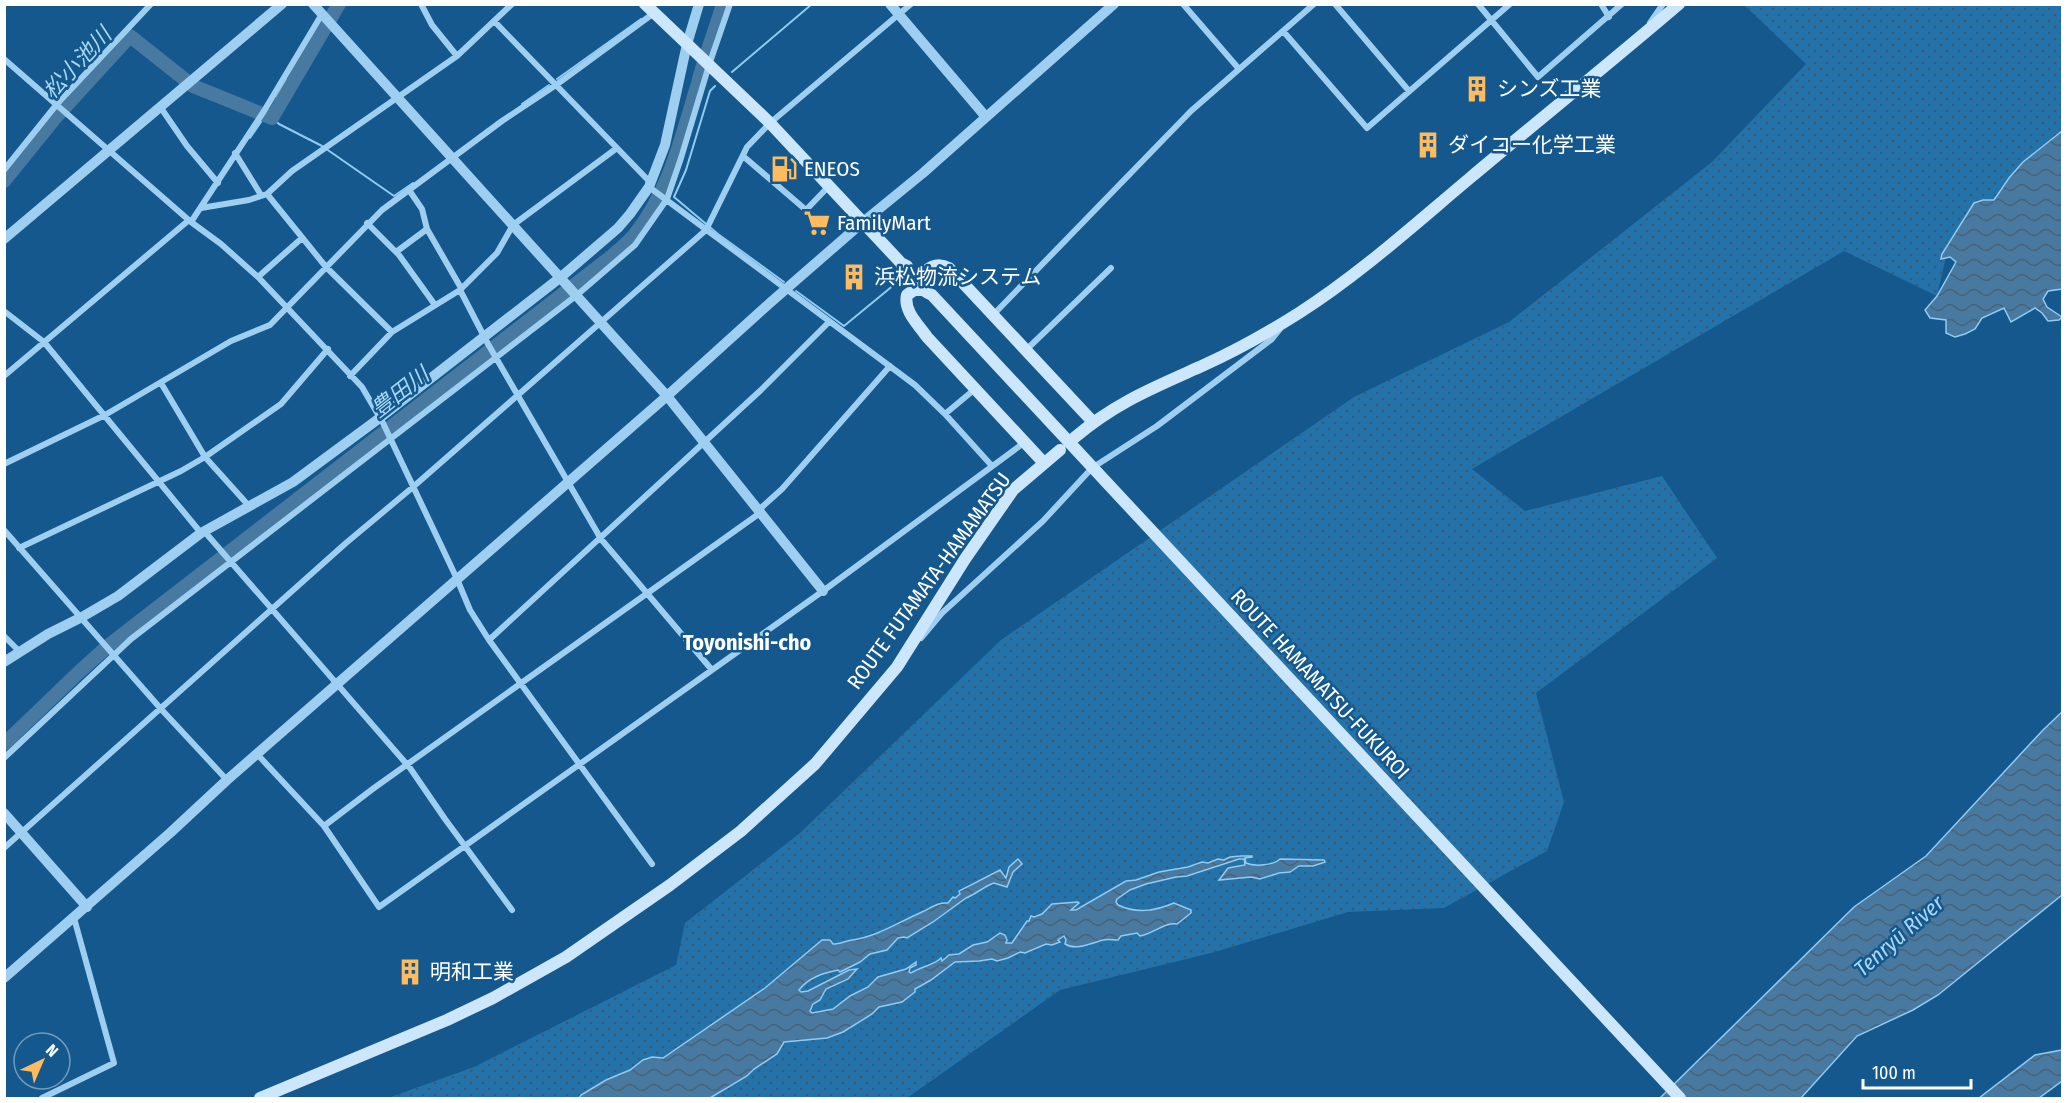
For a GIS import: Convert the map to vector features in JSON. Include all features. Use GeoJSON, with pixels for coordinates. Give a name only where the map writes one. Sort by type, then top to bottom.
{"type":"FeatureCollection","features":[{"type":"Feature","properties":{"kind":"main road"},"geometry":{"type":"LineString","coordinates":[[1074,438],[1122,403],[1152,387],[1206,364],[1287,320],[1345,280],[1679,4]]}},
{"type":"Feature","properties":{"kind":"main road","name":"ROUTE HAMAMATSU-FUKUROI"},"geometry":{"type":"LineString","coordinates":[[650,9],[770,123],[1680,1098]]}},
{"type":"Feature","properties":{"kind":"main road","name":"ROUTE HAMAMATSU-FUKUROI"},"geometry":{"type":"LineString","coordinates":[[904,268],[908,266],[919,277],[929,288],[928,293]]}},
{"type":"Feature","properties":{"kind":"main road"},"geometry":{"type":"LineString","coordinates":[[919,277],[934,266],[945,266],[957,276],[1093,422]]}},
{"type":"Feature","properties":{"kind":"main road"},"geometry":{"type":"LineString","coordinates":[[904,268],[905,282],[899,296],[899,308],[903,315],[927,337],[1044,463]]}},
{"type":"Feature","properties":{"kind":"main road"},"geometry":{"type":"LineString","coordinates":[[927,337],[905,304],[910,292],[917,289],[928,293]]}},
{"type":"Feature","properties":{"kind":"main road","name":"ROUTE FUTAMATA-HAMAMATSU"},"geometry":{"type":"LineString","coordinates":[[260,1098],[494,998],[566,957],[670,885],[741,831],[815,764],[897,667],[990,521],[1013,490],[1060,450]]}},
{"type":"Feature","properties":{"kind":"street"},"geometry":{"type":"LineString","coordinates":[[4,170],[58,105],[151,4]]}},
{"type":"Feature","properties":{"kind":"street"},"geometry":{"type":"LineString","coordinates":[[4,239],[282,4]]}},
{"type":"Feature","properties":{"kind":"street"},"geometry":{"type":"LineString","coordinates":[[313,4],[667,396],[823,591]]}},
{"type":"Feature","properties":{"kind":"street"},"geometry":{"type":"LineString","coordinates":[[422,4],[432,25],[457,56]]}},
{"type":"Feature","properties":{"kind":"street"},"geometry":{"type":"LineString","coordinates":[[201,208],[249,200],[264,195],[292,171],[457,56],[512,4]]}},
{"type":"Feature","properties":{"kind":"street"},"geometry":{"type":"LineString","coordinates":[[4,662],[118,596],[202,532],[293,482],[382,420],[563,280],[618,228],[652,189],[691,49],[699,4]]}},
{"type":"Feature","properties":{"kind":"street"},"geometry":{"type":"LineString","coordinates":[[4,759],[114,653],[496,357],[635,245],[667,199],[708,65],[730,4]]}},
{"type":"Feature","properties":{"kind":"street"},"geometry":{"type":"LineString","coordinates":[[890,4],[986,117]]}},
{"type":"Feature","properties":{"kind":"street"},"geometry":{"type":"LineString","coordinates":[[4,848],[346,543],[602,323],[706,230],[747,147],[770,123],[911,4]]}},
{"type":"Feature","properties":{"kind":"street"},"geometry":{"type":"LineString","coordinates":[[4,978],[1114,4]]}},
{"type":"Feature","properties":{"kind":"street"},"geometry":{"type":"LineString","coordinates":[[1183,4],[1239,69]]}},
{"type":"Feature","properties":{"kind":"street"},"geometry":{"type":"LineString","coordinates":[[993,315],[1191,111],[1314,4]]}},
{"type":"Feature","properties":{"kind":"street"},"geometry":{"type":"LineString","coordinates":[[1335,4],[1409,91]]}},
{"type":"Feature","properties":{"kind":"street"},"geometry":{"type":"LineString","coordinates":[[1478,4],[1538,77],[1622,4]]}},
{"type":"Feature","properties":{"kind":"street"},"geometry":{"type":"LineString","coordinates":[[1283,31],[1367,128],[1510,4]]}},
{"type":"Feature","properties":{"kind":"street"},"geometry":{"type":"LineString","coordinates":[[1601,4],[1609,17]]}},
{"type":"Feature","properties":{"kind":"street"},"geometry":{"type":"LineString","coordinates":[[1641,36],[1663,4]]}},
{"type":"Feature","properties":{"kind":"street"},"geometry":{"type":"LineString","coordinates":[[4,464],[105,415],[231,340],[270,325],[367,224],[451,156],[556,85],[650,9]]}},
{"type":"Feature","properties":{"kind":"street"},"geometry":{"type":"LineString","coordinates":[[4,376],[190,221],[218,183],[262,114],[322,14]]}},
{"type":"Feature","properties":{"kind":"street"},"geometry":{"type":"LineString","coordinates":[[494,21],[648,180],[652,189],[915,385],[992,466]]}},
{"type":"Feature","properties":{"kind":"street"},"geometry":{"type":"LineString","coordinates":[[4,59],[190,221],[222,244],[258,277],[362,387],[382,420],[458,579],[470,610],[489,640],[652,864]]}},
{"type":"Feature","properties":{"kind":"street"},"geometry":{"type":"LineString","coordinates":[[161,108],[187,146],[218,183]]}},
{"type":"Feature","properties":{"kind":"street"},"geometry":{"type":"LineString","coordinates":[[350,376],[392,332],[460,289],[496,253],[513,225],[616,148]]}},
{"type":"Feature","properties":{"kind":"street"},"geometry":{"type":"LineString","coordinates":[[235,153],[264,195],[326,267],[392,332]]}},
{"type":"Feature","properties":{"kind":"street"},"geometry":{"type":"LineString","coordinates":[[743,156],[806,210],[829,186]]}},
{"type":"Feature","properties":{"kind":"street"},"geometry":{"type":"LineString","coordinates":[[409,190],[422,209],[427,229],[486,340],[601,539],[712,670]]}},
{"type":"Feature","properties":{"kind":"street"},"geometry":{"type":"LineString","coordinates":[[367,224],[396,252],[435,305]]}},
{"type":"Feature","properties":{"kind":"street"},"geometry":{"type":"LineString","coordinates":[[396,252],[427,229]]}},
{"type":"Feature","properties":{"kind":"street"},"geometry":{"type":"LineString","coordinates":[[258,277],[302,238]]}},
{"type":"Feature","properties":{"kind":"street"},"geometry":{"type":"LineString","coordinates":[[1026,350],[1111,268]]}},
{"type":"Feature","properties":{"kind":"street"},"geometry":{"type":"LineString","coordinates":[[4,311],[44,342],[158,482],[338,683],[407,765],[512,910]]}},
{"type":"Feature","properties":{"kind":"street"},"geometry":{"type":"LineString","coordinates":[[897,667],[942,614],[1043,521],[1092,468],[1157,426],[1272,339],[1287,320]]}},
{"type":"Feature","properties":{"kind":"street"},"geometry":{"type":"LineString","coordinates":[[489,640],[761,390],[829,322]]}},
{"type":"Feature","properties":{"kind":"street"},"geometry":{"type":"LineString","coordinates":[[19,548],[158,482],[205,457],[281,404],[328,349]]}},
{"type":"Feature","properties":{"kind":"street"},"geometry":{"type":"LineString","coordinates":[[324,826],[760,513],[762,507],[782,489],[890,366]]}},
{"type":"Feature","properties":{"kind":"street"},"geometry":{"type":"LineString","coordinates":[[162,383],[205,457],[249,506]]}},
{"type":"Feature","properties":{"kind":"street"},"geometry":{"type":"LineString","coordinates":[[945,414],[975,389]]}},
{"type":"Feature","properties":{"kind":"street"},"geometry":{"type":"LineString","coordinates":[[258,754],[324,826],[379,907],[823,591],[1025,442]]}},
{"type":"Feature","properties":{"kind":"street"},"geometry":{"type":"LineString","coordinates":[[4,530],[64,601],[82,617],[161,709],[227,780]]}},
{"type":"Feature","properties":{"kind":"street"},"geometry":{"type":"LineString","coordinates":[[4,636],[20,652]]}},
{"type":"Feature","properties":{"kind":"street"},"geometry":{"type":"LineString","coordinates":[[4,813],[87,907]]}},
{"type":"Feature","properties":{"kind":"street"},"geometry":{"type":"LineString","coordinates":[[42,1098],[114,1063],[74,918]]}},
{"type":"Feature","properties":{"kind":"shaded area"},"geometry":{"type":"Polygon","coordinates":[[[1744,5],[2062,5],[2062,132],[1994,200],[1950,239],[1937,296],[1844,251],[1472,469],[1525,511],[1662,476],[1717,558],[1536,693],[1564,802],[1547,851],[1444,908],[1348,912],[1215,952],[1060,990],[907,1098],[388,1098],[474,1067],[676,965],[685,923],[800,833],[1001,640],[1354,397],[1509,322],[1712,162],[1806,64],[1744,5]]]}},
{"type":"Feature","properties":{"kind":"water"},"geometry":{"type":"Polygon","coordinates":[[[2062,131],[2062,289],[2048,291],[2043,299],[2047,307],[2062,317],[2059,320],[2048,321],[2035,308],[2011,322],[2004,308],[1982,318],[1975,329],[1965,334],[1955,337],[1946,333],[1946,320],[1930,318],[1925,310],[1937,296],[1956,262],[1950,257],[1941,259],[1942,254],[1974,203],[1994,200],[2023,162],[2062,131]]]}},
{"type":"Feature","properties":{"kind":"water","name":"Tenryū River"},"geometry":{"type":"Polygon","coordinates":[[[2062,712],[2062,895],[1938,995],[1913,1010],[1857,1036],[1801,1098],[1660,1098],[1854,907],[1926,856],[2062,712]]]}},
{"type":"Feature","properties":{"kind":"water"},"geometry":{"type":"Polygon","coordinates":[[[1252,856],[1245,858],[1246,863],[1254,865],[1269,864],[1280,859],[1324,860],[1325,862],[1313,866],[1299,866],[1290,872],[1260,879],[1251,877],[1219,880],[1228,868],[1245,865],[1244,859],[1239,859],[1187,876],[1146,884],[1130,890],[1117,899],[1118,905],[1132,910],[1146,910],[1174,903],[1191,910],[1191,913],[1177,924],[1168,925],[1140,936],[1137,933],[1121,936],[1118,940],[1105,940],[1074,947],[1065,944],[1064,936],[1058,940],[1060,942],[1052,945],[1046,944],[997,961],[992,959],[955,962],[915,989],[915,992],[902,1002],[879,1007],[843,1032],[827,1038],[784,1042],[777,1054],[747,1076],[710,1098],[579,1098],[606,1080],[630,1070],[643,1060],[652,1057],[663,1058],[765,988],[822,940],[830,940],[836,944],[879,932],[941,903],[948,903],[960,894],[959,891],[1000,870],[1006,878],[1009,867],[1018,859],[1022,864],[1013,872],[1007,887],[994,883],[966,898],[907,938],[898,938],[887,950],[870,954],[840,972],[838,970],[817,976],[807,982],[799,990],[801,992],[808,991],[849,970],[857,969],[848,979],[826,989],[810,1011],[812,1013],[833,1009],[850,996],[868,987],[878,977],[906,969],[916,962],[916,965],[910,968],[911,973],[941,958],[942,961],[949,955],[959,954],[973,945],[987,942],[1000,933],[1005,935],[1006,943],[1012,943],[1031,916],[1042,914],[1052,904],[1078,902],[1071,910],[1076,910],[1126,881],[1202,862],[1208,863],[1218,859],[1252,856]]]}},
{"type":"Feature","properties":{"kind":"water"},"geometry":{"type":"Polygon","coordinates":[[[2062,1050],[2062,1081],[2039,1098],[1979,1098],[2035,1055],[2062,1050]]]}},
{"type":"Feature","properties":{"kind":"waterway","name":"松小池川"},"geometry":{"type":"LineString","coordinates":[[4,181],[55,118],[130,36],[193,86],[272,118],[339,4]]}},
{"type":"Feature","properties":{"kind":"waterway","name":"豊田川"},"geometry":{"type":"LineString","coordinates":[[4,744],[109,645],[630,240],[647,217],[674,162],[723,4]]}},
{"type":"Feature","properties":{"kind":"waterway"},"geometry":{"type":"LineString","coordinates":[[732,72],[812,4]]}},
{"type":"Feature","properties":{"kind":"waterway"},"geometry":{"type":"LineString","coordinates":[[557,79],[641,19]]}},
{"type":"Feature","properties":{"kind":"waterway"},"geometry":{"type":"LineString","coordinates":[[277,97],[287,80]]}},
{"type":"Feature","properties":{"kind":"waterway"},"geometry":{"type":"LineString","coordinates":[[522,104],[549,85]]}},
{"type":"Feature","properties":{"kind":"waterway"},"geometry":{"type":"LineString","coordinates":[[715,86],[710,91],[686,170],[674,197],[718,234],[784,282]]}},
{"type":"Feature","properties":{"kind":"waterway"},"geometry":{"type":"LineString","coordinates":[[250,138],[267,113]]}},
{"type":"Feature","properties":{"kind":"waterway"},"geometry":{"type":"LineString","coordinates":[[272,118],[279,124],[322,146],[394,196],[413,183]]}},
{"type":"Feature","properties":{"kind":"waterway"},"geometry":{"type":"LineString","coordinates":[[796,291],[844,326],[895,284]]}},
{"type":"Feature","properties":{"kind":"place","name":"シンズ工業"},"geometry":{"type":"Point","coordinates":[1477,89]}},
{"type":"Feature","properties":{"kind":"place","name":"ダイコー化学工業"},"geometry":{"type":"Point","coordinates":[1428,145]}},
{"type":"Feature","properties":{"kind":"place","name":"ENEOS"},"geometry":{"type":"Point","coordinates":[784,169]}},
{"type":"Feature","properties":{"kind":"place","name":"FamilyMart"},"geometry":{"type":"Point","coordinates":[817,223]}},
{"type":"Feature","properties":{"kind":"place","name":"浜松物流システム"},"geometry":{"type":"Point","coordinates":[854,277]}},
{"type":"Feature","properties":{"kind":"place","name":"明和工業"},"geometry":{"type":"Point","coordinates":[410,972]}},
{"type":"Feature","properties":{"kind":"district","name":"Toyonishi-cho"},"geometry":{"type":"Point","coordinates":[747,642]}}]}
